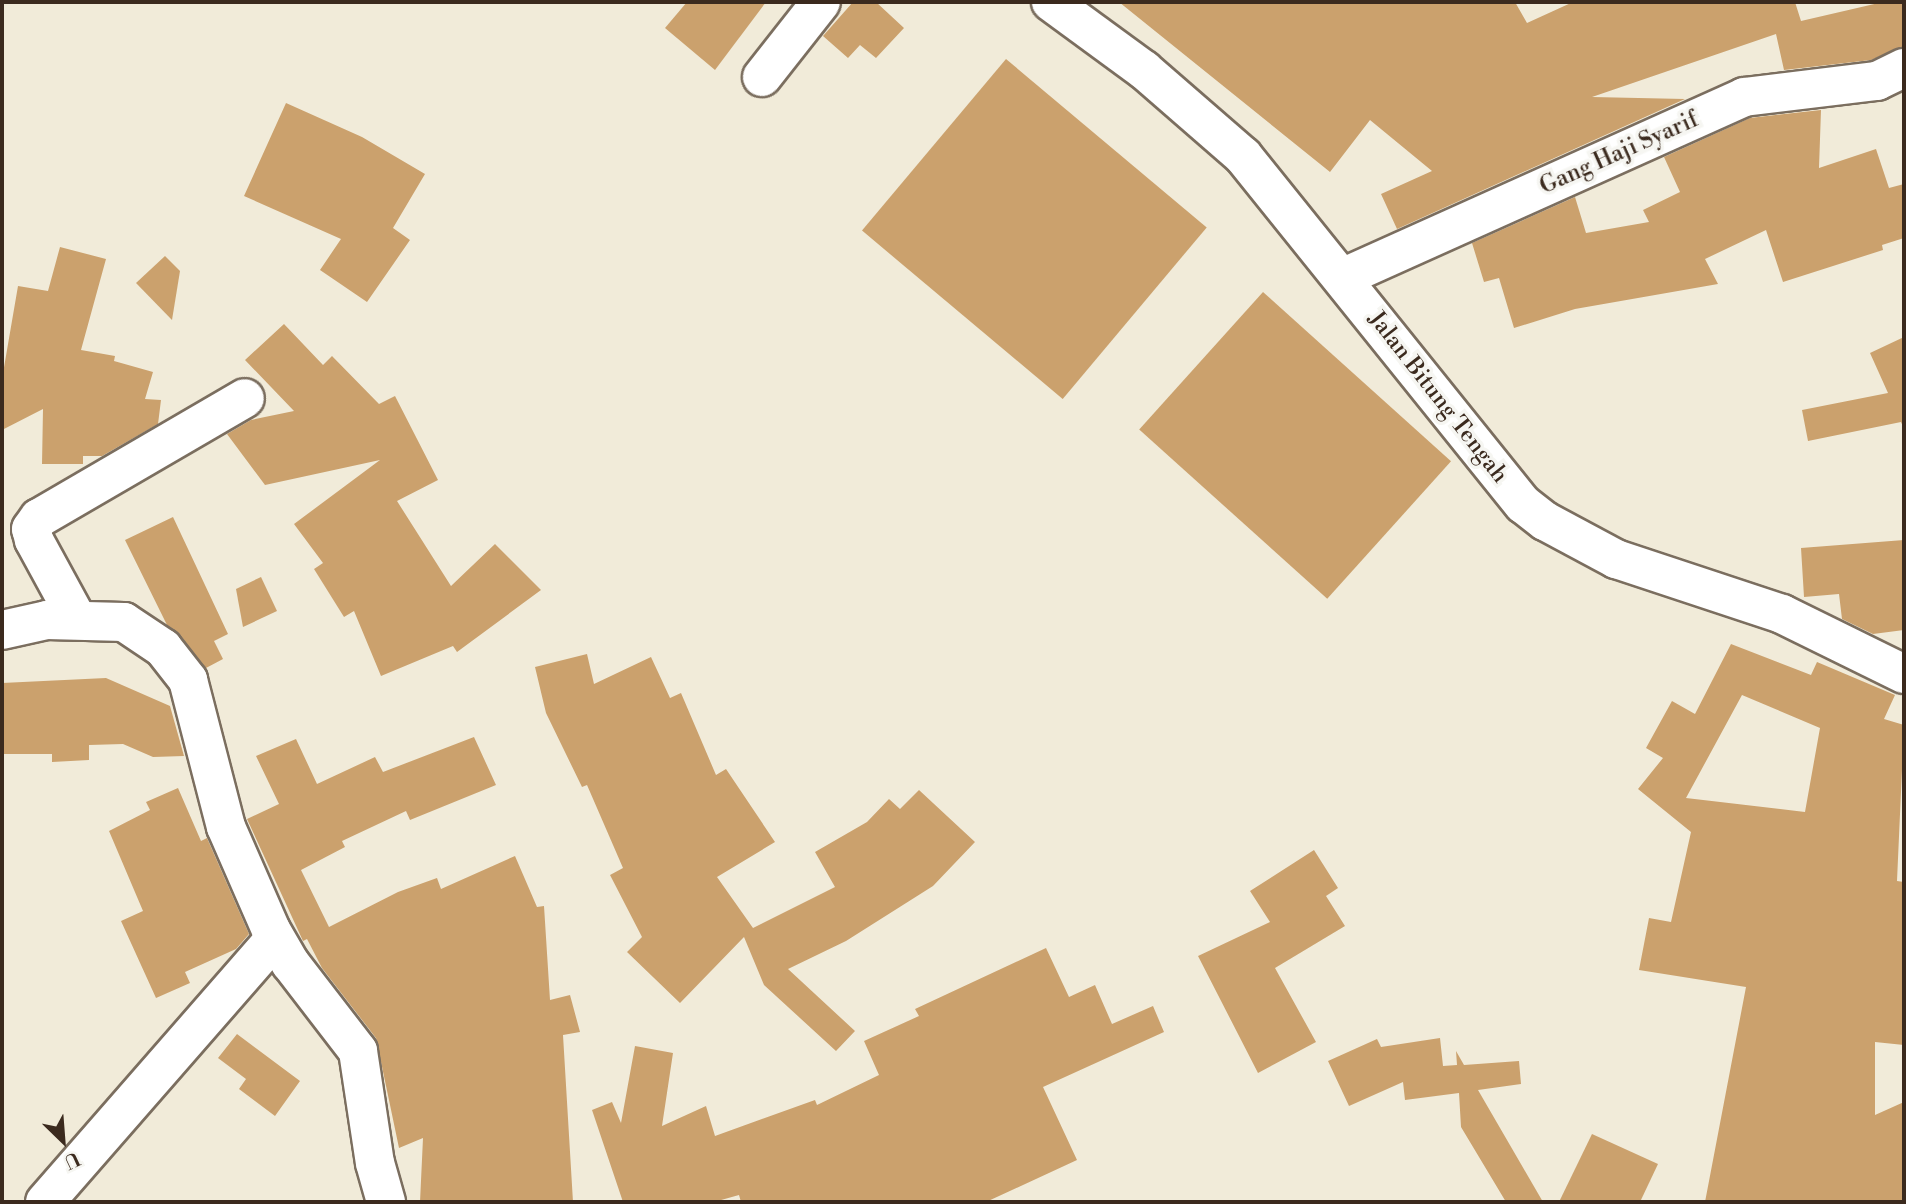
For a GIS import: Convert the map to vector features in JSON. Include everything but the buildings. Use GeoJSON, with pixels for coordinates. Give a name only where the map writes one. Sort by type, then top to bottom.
{"type":"FeatureCollection","features":[{"type":"Feature","properties":{"kind":"street"},"geometry":{"type":"LineString","coordinates":[[762,77],[821,2]]}},
{"type":"Feature","properties":{"kind":"street","name":"Jalan Bitung Tengah"},"geometry":{"type":"LineString","coordinates":[[1051,2],[1144,70],[1243,156],[1344,276],[1495,474],[1545,521],[1616,559],[1783,614],[1904,674]]}},
{"type":"Feature","properties":{"kind":"street","name":"Gang Haji Syarif"},"geometry":{"type":"LineString","coordinates":[[1344,276],[1744,97],[1877,81],[1904,68]]}},
{"type":"Feature","properties":{"kind":"street"},"geometry":{"type":"LineString","coordinates":[[77,618],[34,540],[31,529],[39,518],[245,398]]}},
{"type":"Feature","properties":{"kind":"street"},"geometry":{"type":"LineString","coordinates":[[2,630],[77,618],[124,622],[147,634],[188,680],[226,827],[275,938],[358,1051],[375,1163],[386,1202]]}},
{"type":"Feature","properties":{"kind":"street"},"geometry":{"type":"LineString","coordinates":[[45,1202],[275,938]]}}]}
